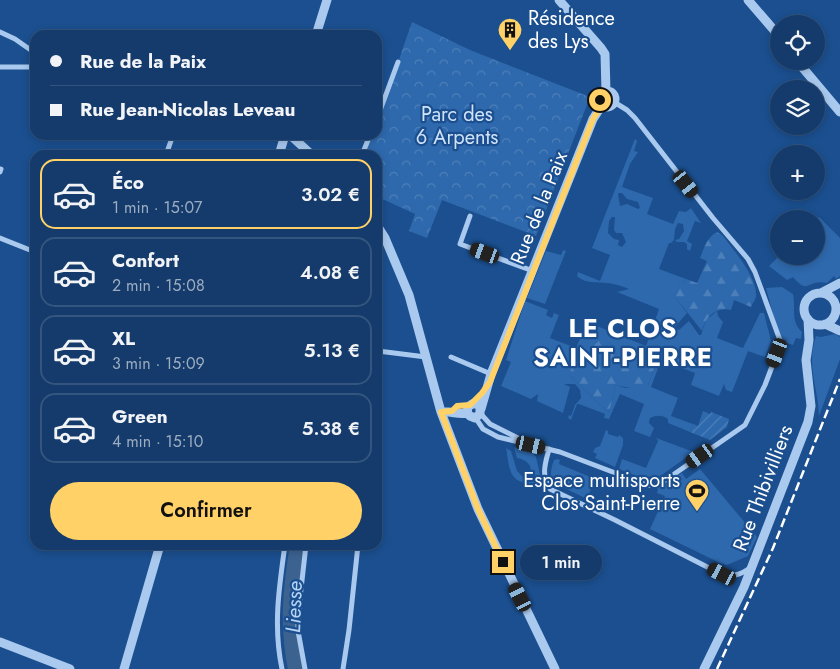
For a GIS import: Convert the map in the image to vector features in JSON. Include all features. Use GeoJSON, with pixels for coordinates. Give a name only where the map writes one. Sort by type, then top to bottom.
{"type":"FeatureCollection","features":[{"type":"Feature","properties":{"kind":"street"},"geometry":{"type":"LineString","coordinates":[[318,30],[327,0]]}},
{"type":"Feature","properties":{"kind":"street"},"geometry":{"type":"LineString","coordinates":[[559,0],[605,54],[606,92]]}},
{"type":"Feature","properties":{"kind":"street"},"geometry":{"type":"LineString","coordinates":[[748,0],[770,26]]}},
{"type":"Feature","properties":{"kind":"street"},"geometry":{"type":"LineString","coordinates":[[0,32],[15,39],[30,50]]}},
{"type":"Feature","properties":{"kind":"street"},"geometry":{"type":"LineString","coordinates":[[382,105],[398,62]]}},
{"type":"Feature","properties":{"kind":"street"},"geometry":{"type":"LineString","coordinates":[[0,67],[30,67]]}},
{"type":"Feature","properties":{"kind":"street"},"geometry":{"type":"LineString","coordinates":[[805,70],[840,112]]}},
{"type":"Feature","properties":{"kind":"street"},"geometry":{"type":"LineString","coordinates":[[606,92],[613,94],[614,102],[610,106],[602,105],[600,96],[606,92]]}},
{"type":"Feature","properties":{"kind":"street"},"geometry":{"type":"LineString","coordinates":[[441,412],[452,411],[458,414],[474,410],[480,426],[491,434],[514,442],[549,449],[647,485],[657,486],[745,425],[764,385],[781,342],[755,272],[748,259],[713,218],[635,118],[627,110],[614,102]]}},
{"type":"Feature","properties":{"kind":"street","name":"Rue de la Paix"},"geometry":{"type":"LineString","coordinates":[[474,410],[490,378],[593,119],[602,105]]}},
{"type":"Feature","properties":{"kind":"street"},"geometry":{"type":"LineString","coordinates":[[296,140],[306,150]]}},
{"type":"Feature","properties":{"kind":"street"},"geometry":{"type":"LineString","coordinates":[[470,216],[460,244],[533,271]]}},
{"type":"Feature","properties":{"kind":"street"},"geometry":{"type":"LineString","coordinates":[[382,233],[409,295],[441,412],[478,509],[555,669]]}},
{"type":"Feature","properties":{"kind":"street"},"geometry":{"type":"LineString","coordinates":[[0,238],[30,250]]}},
{"type":"Feature","properties":{"kind":"street"},"geometry":{"type":"LineString","coordinates":[[840,283],[813,295],[806,301],[804,310],[808,319],[816,325],[824,325],[840,330]]}},
{"type":"Feature","properties":{"kind":"street"},"geometry":{"type":"LineString","coordinates":[[821,293],[830,297],[837,312]]}},
{"type":"Feature","properties":{"kind":"street"},"geometry":{"type":"LineString","coordinates":[[809,340],[833,318],[837,312],[840,294]]}},
{"type":"Feature","properties":{"kind":"street","name":"Rue Thibivilliers"},"geometry":{"type":"LineString","coordinates":[[704,669],[744,587],[808,422],[811,406],[806,360],[809,340],[808,319]]}},
{"type":"Feature","properties":{"kind":"street"},"geometry":{"type":"LineString","coordinates":[[382,352],[426,357]]}},
{"type":"Feature","properties":{"kind":"street"},"geometry":{"type":"LineString","coordinates":[[451,357],[490,378]]}},
{"type":"Feature","properties":{"kind":"street"},"geometry":{"type":"LineString","coordinates":[[549,449],[543,471],[545,481],[550,489],[722,574],[730,577],[752,566]]}},
{"type":"Feature","properties":{"kind":"street"},"geometry":{"type":"LineString","coordinates":[[124,669],[159,550]]}},
{"type":"Feature","properties":{"kind":"street"},"geometry":{"type":"LineString","coordinates":[[282,669],[277,629],[277,598],[284,550]]}},
{"type":"Feature","properties":{"kind":"street"},"geometry":{"type":"LineString","coordinates":[[305,550],[298,616],[298,631],[305,669]]}},
{"type":"Feature","properties":{"kind":"street"},"geometry":{"type":"LineString","coordinates":[[343,669],[357,550]]}},
{"type":"Feature","properties":{"kind":"street"},"geometry":{"type":"LineString","coordinates":[[741,573],[744,587]]}},
{"type":"Feature","properties":{"kind":"street"},"geometry":{"type":"LineString","coordinates":[[0,642],[70,669]]}},
{"type":"Feature","properties":{"kind":"green space","name":"Parc des 6 Arpents"},"geometry":{"type":"Polygon","coordinates":[[[412,22],[470,50],[590,97],[536,236],[442,200],[427,238],[409,231],[415,214],[382,199],[382,150],[367,150],[370,140],[382,140],[382,108],[412,22]]]}},
{"type":"Feature","properties":{"kind":"green space"},"geometry":{"type":"Polygon","coordinates":[[[635,139],[637,141],[634,151],[638,152],[630,164],[622,187],[653,198],[647,214],[673,224],[679,211],[686,212],[691,208],[701,223],[695,221],[687,241],[692,244],[690,251],[687,249],[687,244],[675,240],[679,239],[684,231],[683,224],[678,223],[675,229],[674,240],[669,243],[659,269],[686,279],[683,285],[680,284],[675,297],[687,313],[674,328],[679,330],[689,321],[699,335],[701,335],[706,320],[717,311],[718,316],[723,322],[717,338],[743,348],[760,313],[764,313],[771,341],[765,357],[748,351],[732,392],[726,390],[724,384],[719,396],[691,385],[695,373],[661,360],[651,387],[678,398],[671,416],[693,424],[690,432],[668,423],[668,419],[659,416],[650,418],[649,423],[654,428],[650,437],[634,431],[644,404],[620,394],[609,419],[604,418],[605,414],[577,404],[571,420],[568,418],[569,415],[571,416],[575,405],[581,398],[580,390],[575,384],[564,384],[570,387],[563,413],[537,401],[538,394],[531,399],[501,386],[511,362],[506,360],[525,301],[548,310],[546,315],[552,318],[554,313],[559,315],[550,338],[576,348],[587,322],[646,346],[659,309],[617,292],[629,289],[609,283],[585,281],[577,276],[578,272],[600,281],[610,255],[592,248],[635,139]],[[619,193],[620,206],[627,204],[638,209],[640,208],[638,202],[627,199],[622,193],[619,193]],[[612,217],[609,221],[608,233],[614,239],[619,240],[618,245],[622,247],[626,242],[622,233],[616,233],[614,230],[615,217],[612,217]],[[604,341],[569,375],[609,413],[616,385],[625,388],[648,385],[661,354],[656,347],[643,354],[623,351],[604,341]]]}},
{"type":"Feature","properties":{"kind":"green space"},"geometry":{"type":"Polygon","coordinates":[[[825,223],[840,238],[840,276],[836,279],[834,276],[827,283],[820,282],[805,286],[798,283],[793,277],[787,280],[769,266],[825,265],[825,223]]]}},
{"type":"Feature","properties":{"kind":"green space"},"geometry":{"type":"Polygon","coordinates":[[[717,232],[722,235],[744,264],[756,289],[756,297],[751,307],[734,300],[731,310],[716,311],[706,321],[702,331],[675,297],[680,283],[683,285],[686,279],[697,283],[707,261],[700,258],[703,250],[708,240],[717,232]]]}},
{"type":"Feature","properties":{"kind":"green space"},"geometry":{"type":"Polygon","coordinates":[[[563,250],[566,251],[545,304],[527,298],[546,251],[561,255],[563,250]]]}},
{"type":"Feature","properties":{"kind":"green space"},"geometry":{"type":"Polygon","coordinates":[[[782,287],[793,294],[795,319],[798,328],[802,332],[801,339],[796,338],[793,345],[780,341],[766,288],[782,287]]]}},
{"type":"Feature","properties":{"kind":"green space"},"geometry":{"type":"Polygon","coordinates":[[[835,334],[840,337],[840,359],[819,416],[812,366],[813,347],[816,336],[821,337],[835,334]]]}},
{"type":"Feature","properties":{"kind":"green space"},"geometry":{"type":"Polygon","coordinates":[[[601,339],[623,351],[643,354],[649,362],[657,360],[648,385],[632,388],[616,385],[609,413],[569,375],[573,364],[601,339]]]}},
{"type":"Feature","properties":{"kind":"green space"},"geometry":{"type":"Polygon","coordinates":[[[703,411],[729,419],[727,427],[710,440],[690,432],[693,424],[698,426],[703,411]]]}},
{"type":"Feature","properties":{"kind":"green space"},"geometry":{"type":"Polygon","coordinates":[[[606,430],[608,434],[618,437],[619,435],[623,438],[623,445],[615,467],[595,458],[597,454],[593,452],[595,448],[600,446],[606,430]]]}},
{"type":"Feature","properties":{"kind":"green space"},"geometry":{"type":"Polygon","coordinates":[[[656,438],[694,452],[656,479],[647,480],[619,469],[622,459],[646,468],[658,441],[656,438]]]}},
{"type":"Feature","properties":{"kind":"green space"},"geometry":{"type":"Polygon","coordinates":[[[514,447],[533,453],[536,457],[541,479],[530,473],[531,470],[528,463],[517,458],[514,447]]]}},
{"type":"Feature","properties":{"kind":"green space"},"geometry":{"type":"Polygon","coordinates":[[[506,448],[511,451],[517,471],[523,477],[538,483],[533,488],[513,476],[506,448]]]}},
{"type":"Feature","properties":{"kind":"green space"},"geometry":{"type":"Polygon","coordinates":[[[554,460],[560,460],[559,464],[595,479],[587,499],[552,482],[552,465],[554,460]]]}},
{"type":"Feature","properties":{"kind":"green space","name":"Espace multisports Clos Saint-Pierre"},"geometry":{"type":"Polygon","coordinates":[[[700,469],[757,537],[748,556],[727,565],[650,529],[665,496],[657,493],[658,488],[682,473],[686,479],[700,469]]]}},
{"type":"Feature","properties":{"kind":"waterway","name":"Liesse"},"geometry":{"type":"LineString","coordinates":[[296,669],[293,652],[291,607],[297,550]]}},
{"type":"Feature","properties":{"kind":"railway"},"geometry":{"type":"LineString","coordinates":[[717,669],[773,548],[840,379]]}},
{"type":"Feature","properties":{"kind":"place","name":"Résidence des Lys"},"geometry":{"type":"Point","coordinates":[510,51]}},
{"type":"Feature","properties":{"kind":"place","name":"Espace multisports Clos Saint-Pierre"},"geometry":{"type":"Point","coordinates":[697,512]}},
{"type":"Feature","properties":{"kind":"district","name":"LE CLOS SAINT-PIERRE"},"geometry":{"type":"Point","coordinates":[623,342]}},
{"type":"Feature","properties":{"kind":"route"},"geometry":{"type":"LineString","coordinates":[[503,562],[478,509],[441,412],[452,411],[457,406],[470,405],[490,382],[491,374],[593,119],[602,105],[600,100]]}}]}
